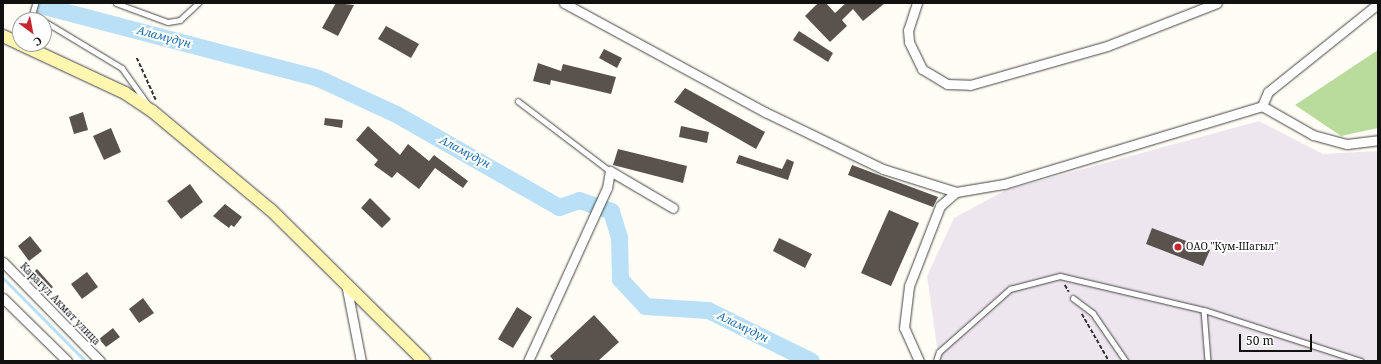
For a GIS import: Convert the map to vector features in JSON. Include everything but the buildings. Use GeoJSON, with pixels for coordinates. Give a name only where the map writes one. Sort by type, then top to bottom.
{"type":"FeatureCollection","features":[{"type":"Feature","properties":{"kind":"main road"},"geometry":{"type":"LineString","coordinates":[[37,52],[125,93],[152,111],[271,210],[424,361]]}},
{"type":"Feature","properties":{"kind":"street"},"geometry":{"type":"LineString","coordinates":[[564,3],[765,112],[869,162],[956,192],[1004,184],[1262,106],[1313,135],[1347,144],[1378,140]]}},
{"type":"Feature","properties":{"kind":"street"},"geometry":{"type":"LineString","coordinates":[[917,3],[908,30],[909,42],[922,69],[947,84],[970,85],[1107,46],[1217,3]]}},
{"type":"Feature","properties":{"kind":"street"},"geometry":{"type":"LineString","coordinates":[[1262,106],[1268,92],[1378,4]]}},
{"type":"Feature","properties":{"kind":"street"},"geometry":{"type":"LineString","coordinates":[[528,361],[607,188],[610,171],[673,208]]}},
{"type":"Feature","properties":{"kind":"street"},"geometry":{"type":"LineString","coordinates":[[919,361],[904,328],[909,286],[940,206],[956,192]]}},
{"type":"Feature","properties":{"kind":"street","name":"Карагул Акмат улица"},"geometry":{"type":"LineString","coordinates":[[3,262],[100,361]]}},
{"type":"Feature","properties":{"kind":"street"},"geometry":{"type":"LineString","coordinates":[[346,284],[361,361]]}},
{"type":"Feature","properties":{"kind":"street"},"geometry":{"type":"LineString","coordinates":[[3,298],[67,361]]}},
{"type":"Feature","properties":{"kind":"lane"},"geometry":{"type":"LineString","coordinates":[[116,3],[168,22],[180,20],[198,3]]}},
{"type":"Feature","properties":{"kind":"lane"},"geometry":{"type":"LineString","coordinates":[[52,26],[122,68],[152,111]]}},
{"type":"Feature","properties":{"kind":"lane"},"geometry":{"type":"LineString","coordinates":[[518,101],[610,171]]}},
{"type":"Feature","properties":{"kind":"lane"},"geometry":{"type":"LineString","coordinates":[[936,361],[939,352],[1010,289],[1060,276],[1204,310],[1361,361]]}},
{"type":"Feature","properties":{"kind":"lane"},"geometry":{"type":"LineString","coordinates":[[1073,298],[1093,313],[1126,361]]}},
{"type":"Feature","properties":{"kind":"lane"},"geometry":{"type":"LineString","coordinates":[[1204,310],[1208,361]]}},
{"type":"Feature","properties":{"kind":"path"},"geometry":{"type":"LineString","coordinates":[[137,58],[152,88],[162,119]]}},
{"type":"Feature","properties":{"kind":"path"},"geometry":{"type":"LineString","coordinates":[[1060,276],[1108,361]]}},
{"type":"Feature","properties":{"kind":"shaded area"},"geometry":{"type":"Polygon","coordinates":[[[1259,121],[1323,154],[1378,151],[1378,361],[939,361],[927,276],[954,218],[1006,190],[1259,121]]]}},
{"type":"Feature","properties":{"kind":"green space"},"geometry":{"type":"Polygon","coordinates":[[[1378,50],[1378,128],[1341,136],[1295,105],[1378,50]]]}},
{"type":"Feature","properties":{"kind":"waterway","name":"Аламүдүн"},"geometry":{"type":"LineString","coordinates":[[44,6],[318,78],[396,114],[559,207],[579,200],[611,211],[619,238],[620,279],[645,306],[708,310],[811,361]]}},
{"type":"Feature","properties":{"kind":"waterway"},"geometry":{"type":"LineString","coordinates":[[3,278],[85,361]]}},
{"type":"Feature","properties":{"kind":"place","name":"ОАО \"Кум-Шагыл\""},"geometry":{"type":"Point","coordinates":[1178,247]}}]}
